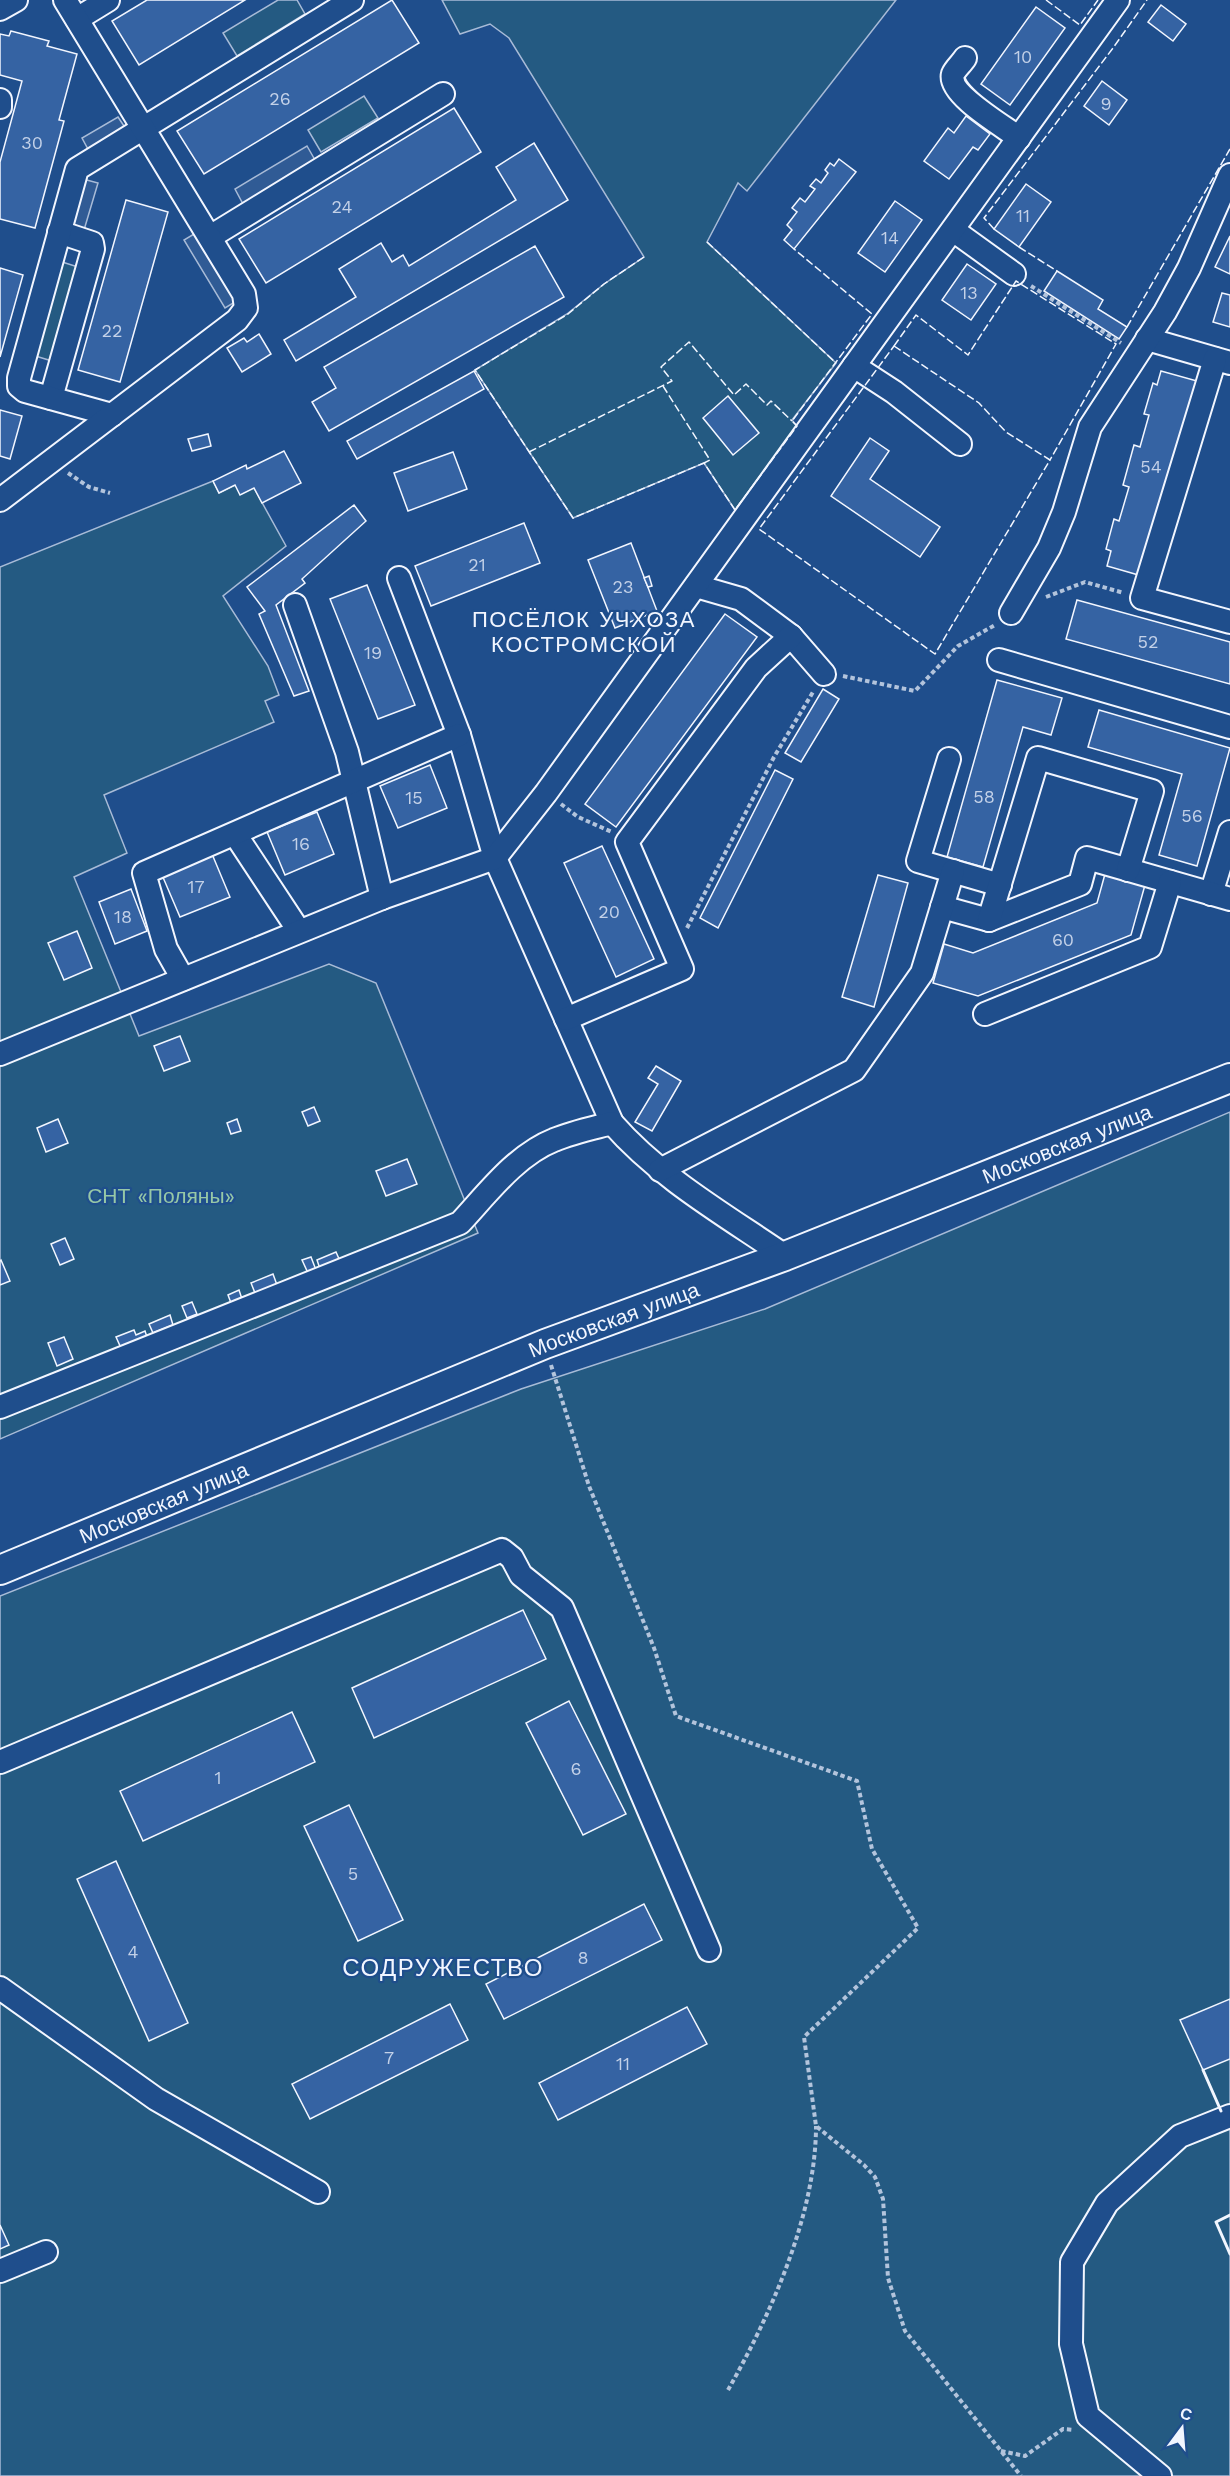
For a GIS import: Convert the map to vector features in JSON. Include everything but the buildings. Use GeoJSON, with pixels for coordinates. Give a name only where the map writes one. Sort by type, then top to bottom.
{"type":"FeatureCollection","features":[{"type":"Feature","properties":{"kind":"main road","name":"Московская улица"},"geometry":{"type":"LineString","coordinates":[[0,1570],[544,1344],[785,1256],[1230,1078]]}},
{"type":"Feature","properties":{"kind":"street"},"geometry":{"type":"LineString","coordinates":[[0,9],[16,0]]}},
{"type":"Feature","properties":{"kind":"street"},"geometry":{"type":"LineString","coordinates":[[0,500],[237,320],[246,308],[244,294],[65,0]]}},
{"type":"Feature","properties":{"kind":"street"},"geometry":{"type":"LineString","coordinates":[[77,19],[108,0]]}},
{"type":"Feature","properties":{"kind":"street"},"geometry":{"type":"LineString","coordinates":[[112,415],[25,391],[19,386],[19,378],[77,169],[352,0]]}},
{"type":"Feature","properties":{"kind":"street"},"geometry":{"type":"LineString","coordinates":[[0,1054],[381,898],[495,858],[546,793],[1118,0]]}},
{"type":"Feature","properties":{"kind":"street"},"geometry":{"type":"LineString","coordinates":[[965,58],[953,74],[954,84],[961,94],[1019,138]]}},
{"type":"Feature","properties":{"kind":"street"},"geometry":{"type":"LineString","coordinates":[[210,237],[443,94]]}},
{"type":"Feature","properties":{"kind":"street"},"geometry":{"type":"LineString","coordinates":[[0,100],[0,107]]}},
{"type":"Feature","properties":{"kind":"street"},"geometry":{"type":"LineString","coordinates":[[1011,613],[1053,539],[1064,513],[1090,427],[1189,268],[1230,175]]}},
{"type":"Feature","properties":{"kind":"street"},"geometry":{"type":"LineString","coordinates":[[953,230],[1014,274]]}},
{"type":"Feature","properties":{"kind":"street"},"geometry":{"type":"LineString","coordinates":[[51,398],[93,249],[92,243],[87,240],[59,232]]}},
{"type":"Feature","properties":{"kind":"street"},"geometry":{"type":"LineString","coordinates":[[1142,346],[1222,361],[1142,598],[1230,622]]}},
{"type":"Feature","properties":{"kind":"street"},"geometry":{"type":"LineString","coordinates":[[854,366],[894,392],[960,444]]}},
{"type":"Feature","properties":{"kind":"street"},"geometry":{"type":"LineString","coordinates":[[399,579],[459,735],[495,858],[612,1123],[634,1148],[660,1170],[785,1256]]}},
{"type":"Feature","properties":{"kind":"street"},"geometry":{"type":"LineString","coordinates":[[696,586],[741,599],[791,636],[824,674]]}},
{"type":"Feature","properties":{"kind":"street"},"geometry":{"type":"LineString","coordinates":[[295,605],[347,752],[381,898]]}},
{"type":"Feature","properties":{"kind":"street"},"geometry":{"type":"LineString","coordinates":[[566,1019],[682,969],[627,842],[756,668],[791,636]]}},
{"type":"Feature","properties":{"kind":"street"},"geometry":{"type":"LineString","coordinates":[[999,660],[1230,727]]}},
{"type":"Feature","properties":{"kind":"street"},"geometry":{"type":"LineString","coordinates":[[183,979],[166,949],[144,873],[459,735]]}},
{"type":"Feature","properties":{"kind":"street"},"geometry":{"type":"LineString","coordinates":[[989,920],[1038,758],[1152,790],[1128,870]]}},
{"type":"Feature","properties":{"kind":"street"},"geometry":{"type":"LineString","coordinates":[[949,759],[918,861],[1000,885]]}},
{"type":"Feature","properties":{"kind":"street"},"geometry":{"type":"LineString","coordinates":[[942,907],[989,920],[1080,884],[1087,858],[1221,897],[1230,832]]}},
{"type":"Feature","properties":{"kind":"street"},"geometry":{"type":"LineString","coordinates":[[235,834],[299,931]]}},
{"type":"Feature","properties":{"kind":"street"},"geometry":{"type":"LineString","coordinates":[[660,1170],[854,1070],[922,974],[953,871]]}},
{"type":"Feature","properties":{"kind":"street"},"geometry":{"type":"LineString","coordinates":[[985,1014],[1150,947],[1170,882]]}},
{"type":"Feature","properties":{"kind":"street"},"geometry":{"type":"LineString","coordinates":[[0,1407],[460,1223],[499,1182],[537,1149],[553,1140],[612,1123]]}},
{"type":"Feature","properties":{"kind":"street"},"geometry":{"type":"LineString","coordinates":[[0,1762],[502,1550],[512,1558],[521,1575],[562,1608],[709,1950]]}},
{"type":"Feature","properties":{"kind":"street"},"geometry":{"type":"LineString","coordinates":[[0,1989],[156,2099],[318,2192]]}},
{"type":"Feature","properties":{"kind":"street"},"geometry":{"type":"LineString","coordinates":[[1160,2476],[1088,2416],[1071,2344],[1072,2262],[1107,2203],[1180,2136],[1230,2116]]}},
{"type":"Feature","properties":{"kind":"street"},"geometry":{"type":"LineString","coordinates":[[0,2271],[46,2252]]}},
{"type":"Feature","properties":{"kind":"path"},"geometry":{"type":"LineString","coordinates":[[1014,274],[1142,346]]}},
{"type":"Feature","properties":{"kind":"path"},"geometry":{"type":"LineString","coordinates":[[41,469],[68,472],[89,487],[110,493]]}},
{"type":"Feature","properties":{"kind":"path"},"geometry":{"type":"LineString","coordinates":[[675,952],[774,757],[824,674],[868,680],[915,691],[958,646],[1011,613],[1040,599],[1085,582],[1142,598]]}},
{"type":"Feature","properties":{"kind":"path"},"geometry":{"type":"LineString","coordinates":[[546,793],[578,817],[600,824],[627,842]]}},
{"type":"Feature","properties":{"kind":"path"},"geometry":{"type":"LineString","coordinates":[[544,1344],[589,1486],[654,1648],[676,1716],[857,1780],[872,1849],[918,1928],[804,2037],[816,2126],[816,2160],[804,2212],[757,2338],[728,2390]]}},
{"type":"Feature","properties":{"kind":"path"},"geometry":{"type":"LineString","coordinates":[[816,2126],[864,2164],[875,2177],[883,2199],[888,2278],[905,2331],[1021,2476]]}},
{"type":"Feature","properties":{"kind":"path"},"geometry":{"type":"LineString","coordinates":[[1001,2451],[1025,2456],[1063,2429],[1107,2432]]}},
{"type":"Feature","properties":{"kind":"green space"},"geometry":{"type":"Polygon","coordinates":[[[278,0],[297,0],[305,14],[237,56],[223,33],[278,0]]]}},
{"type":"Feature","properties":{"kind":"green space"},"geometry":{"type":"Polygon","coordinates":[[[442,0],[896,0],[747,191],[738,183],[707,242],[836,363],[792,420],[797,426],[735,510],[704,463],[573,518],[475,370],[567,314],[604,284],[644,257],[509,38],[490,24],[460,34],[442,0]]]}},
{"type":"Feature","properties":{"kind":"green space"},"geometry":{"type":"Polygon","coordinates":[[[364,96],[378,118],[321,152],[308,130],[364,96]]]}},
{"type":"Feature","properties":{"kind":"green space"},"geometry":{"type":"Polygon","coordinates":[[[59,261],[78,267],[52,361],[32,355],[59,261]]]}},
{"type":"Feature","properties":{"kind":"green space","name":"СНТ «Поляны»"},"geometry":{"type":"Polygon","coordinates":[[[213,481],[219,493],[235,485],[254,488],[286,546],[223,596],[268,666],[279,695],[265,701],[274,722],[104,795],[127,853],[74,877],[139,1036],[329,964],[376,983],[478,1233],[0,1439],[0,567],[213,481]]]}},
{"type":"Feature","properties":{"kind":"green space"},"geometry":{"type":"Polygon","coordinates":[[[1230,1112],[1230,2476],[0,2476],[0,1596],[521,1389],[765,1309],[1230,1112]]]}},
{"type":"Feature","properties":{"kind":"shaded area"},"geometry":{"type":"Polygon","coordinates":[[[118,117],[126,129],[89,151],[82,138],[118,117]]]}},
{"type":"Feature","properties":{"kind":"shaded area"},"geometry":{"type":"Polygon","coordinates":[[[307,146],[315,160],[243,204],[235,189],[307,146]]]}},
{"type":"Feature","properties":{"kind":"shaded area"},"geometry":{"type":"Polygon","coordinates":[[[83,179],[98,183],[84,230],[70,226],[83,179]]]}},
{"type":"Feature","properties":{"kind":"shaded area"},"geometry":{"type":"Polygon","coordinates":[[[199,231],[240,299],[225,308],[184,240],[199,231]]]}},
{"type":"Feature","properties":{"kind":"fence"},"geometry":{"type":"LineString","coordinates":[[1046,0],[1080,25],[1098,0]]}},
{"type":"Feature","properties":{"kind":"fence"},"geometry":{"type":"LineString","coordinates":[[994,229],[984,218],[1147,0]]}},
{"type":"Feature","properties":{"kind":"fence"},"geometry":{"type":"LineString","coordinates":[[1127,327],[1230,149]]}},
{"type":"Feature","properties":{"kind":"fence"},"geometry":{"type":"LineString","coordinates":[[707,242],[836,363]]}},
{"type":"Feature","properties":{"kind":"fence"},"geometry":{"type":"LineString","coordinates":[[1019,247],[1057,271]]}},
{"type":"Feature","properties":{"kind":"fence"},"geometry":{"type":"LineString","coordinates":[[644,257],[604,284],[568,314],[475,370],[573,518],[704,463],[735,510],[797,426],[792,421],[872,314],[794,249]]}},
{"type":"Feature","properties":{"kind":"fence"},"geometry":{"type":"LineString","coordinates":[[894,346],[916,315],[968,355],[1016,281],[1116,344],[1050,460]]}},
{"type":"Feature","properties":{"kind":"fence"},"geometry":{"type":"LineString","coordinates":[[529,452],[672,381],[661,367],[689,342],[734,395],[746,384],[767,405],[771,401],[792,421]]}},
{"type":"Feature","properties":{"kind":"fence"},"geometry":{"type":"LineString","coordinates":[[894,346],[979,403],[1006,432],[1050,460],[935,654],[759,529],[894,346]]}},
{"type":"Feature","properties":{"kind":"fence"},"geometry":{"type":"LineString","coordinates":[[663,386],[710,460],[704,463]]}},
{"type":"Feature","properties":{"kind":"wall"},"geometry":{"type":"LineString","coordinates":[[1203,2070],[1221,2111]]}},
{"type":"Feature","properties":{"kind":"wall"},"geometry":{"type":"LineString","coordinates":[[1230,2215],[1216,2222],[1230,2254]]}},
{"type":"Feature","properties":{"kind":"district","name":"ПОСЁЛОК УЧХОЗА КОСТРОМСКОЙ"},"geometry":{"type":"Point","coordinates":[584,632]}},
{"type":"Feature","properties":{"kind":"district","name":"СОДРУЖЕСТВО"},"geometry":{"type":"Point","coordinates":[443,1968]}}]}
